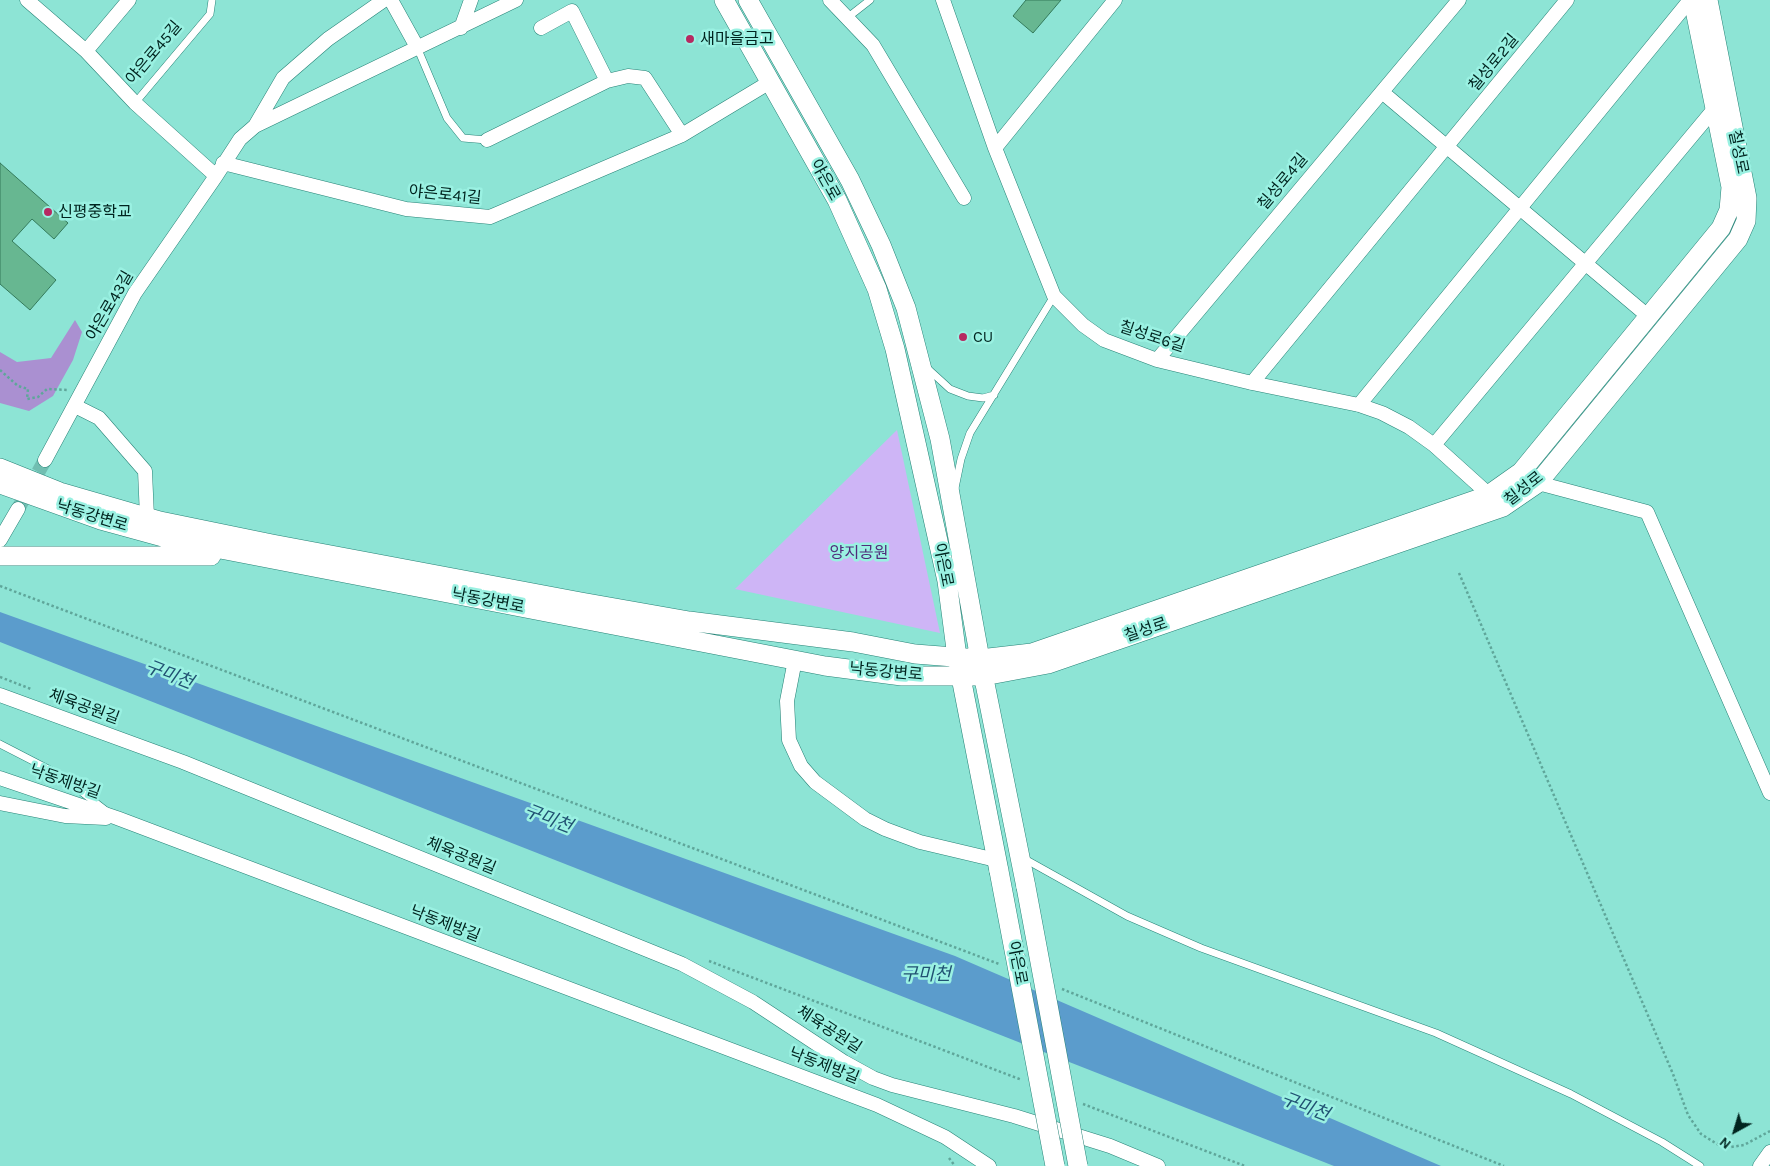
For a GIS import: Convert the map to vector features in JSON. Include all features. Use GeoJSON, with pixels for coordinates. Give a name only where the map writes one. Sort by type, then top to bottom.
{"type":"FeatureCollection","features":[{"type":"Feature","properties":{"kind":"main road","name":"야은로"},"geometry":{"type":"LineString","coordinates":[[724,0],[837,200],[877,290],[895,349],[947,581],[956,657],[1055,1166]]}},
{"type":"Feature","properties":{"kind":"main road","name":"야은로"},"geometry":{"type":"LineString","coordinates":[[748,0],[850,180],[892,272],[906,308],[922,364],[953,500],[982,667],[1026,887],[1078,1166]]}},
{"type":"Feature","properties":{"kind":"main road","name":"칠성로"},"geometry":{"type":"LineString","coordinates":[[1496,501],[1721,228],[1729,210],[1731,187],[1694,0]]}},
{"type":"Feature","properties":{"kind":"main road","name":"칠성로"},"geometry":{"type":"LineString","coordinates":[[982,667],[1048,664],[1496,501],[1538,483],[1738,239],[1746,221],[1747,198],[1708,0]]}},
{"type":"Feature","properties":{"kind":"main road","name":"낙동강변로"},"geometry":{"type":"LineString","coordinates":[[0,468],[60,492],[147,517],[272,544],[689,621],[853,642],[915,654],[956,657],[982,667]]}},
{"type":"Feature","properties":{"kind":"main road","name":"낙동강변로"},"geometry":{"type":"LineString","coordinates":[[0,484],[101,520],[174,540],[795,660],[902,676],[982,667]]}},
{"type":"Feature","properties":{"kind":"main road"},"geometry":{"type":"LineString","coordinates":[[0,556],[264,558]]}},
{"type":"Feature","properties":{"kind":"street"},"geometry":{"type":"LineString","coordinates":[[27,0],[86,51],[135,103],[216,176]]}},
{"type":"Feature","properties":{"kind":"street"},"geometry":{"type":"LineString","coordinates":[[86,51],[129,0]]}},
{"type":"Feature","properties":{"kind":"street"},"geometry":{"type":"LineString","coordinates":[[255,126],[283,78],[328,38],[384,0]]}},
{"type":"Feature","properties":{"kind":"street"},"geometry":{"type":"LineString","coordinates":[[391,0],[417,47]]}},
{"type":"Feature","properties":{"kind":"street"},"geometry":{"type":"LineString","coordinates":[[461,28],[471,0]]}},
{"type":"Feature","properties":{"kind":"street"},"geometry":{"type":"LineString","coordinates":[[255,126],[516,0]]}},
{"type":"Feature","properties":{"kind":"street"},"geometry":{"type":"LineString","coordinates":[[830,0],[873,45],[964,198]]}},
{"type":"Feature","properties":{"kind":"street","name":"칠성로6길"},"geometry":{"type":"LineString","coordinates":[[943,0],[995,148],[1054,296],[1083,325],[1104,340],[1157,360],[1252,383],[1359,405],[1382,413],[1409,427],[1434,445],[1496,501]]}},
{"type":"Feature","properties":{"kind":"street"},"geometry":{"type":"LineString","coordinates":[[995,148],[1115,0]]}},
{"type":"Feature","properties":{"kind":"street"},"geometry":{"type":"LineString","coordinates":[[1459,0],[1382,92],[1648,317]]}},
{"type":"Feature","properties":{"kind":"street","name":"칠성로2길"},"geometry":{"type":"LineString","coordinates":[[1447,148],[1567,0]]}},
{"type":"Feature","properties":{"kind":"street"},"geometry":{"type":"LineString","coordinates":[[1359,405],[1690,0]]}},
{"type":"Feature","properties":{"kind":"street"},"geometry":{"type":"LineString","coordinates":[[540,28],[572,11],[607,81]]}},
{"type":"Feature","properties":{"kind":"street"},"geometry":{"type":"LineString","coordinates":[[487,140],[607,81],[628,76],[645,78],[682,135]]}},
{"type":"Feature","properties":{"kind":"street","name":"야은로41길"},"geometry":{"type":"LineString","coordinates":[[223,163],[406,209],[490,217],[682,135],[770,82]]}},
{"type":"Feature","properties":{"kind":"street","name":"칠성로4길"},"geometry":{"type":"LineString","coordinates":[[1157,360],[1382,92]]}},
{"type":"Feature","properties":{"kind":"street","name":"칠성로"},"geometry":{"type":"LineString","coordinates":[[1585,264],[1715,108]]}},
{"type":"Feature","properties":{"kind":"street","name":"야은로43길"},"geometry":{"type":"LineString","coordinates":[[44,460],[135,293],[240,139],[255,126]]}},
{"type":"Feature","properties":{"kind":"street"},"geometry":{"type":"LineString","coordinates":[[1252,383],[1447,148]]}},
{"type":"Feature","properties":{"kind":"street"},"geometry":{"type":"LineString","coordinates":[[1434,445],[1585,264]]}},
{"type":"Feature","properties":{"kind":"street"},"geometry":{"type":"LineString","coordinates":[[78,400],[99,418],[144,471],[147,517]]}},
{"type":"Feature","properties":{"kind":"street"},"geometry":{"type":"LineString","coordinates":[[1521,472],[1538,483],[1647,512],[1770,793]]}},
{"type":"Feature","properties":{"kind":"street"},"geometry":{"type":"LineString","coordinates":[[0,540],[18,509]]}},
{"type":"Feature","properties":{"kind":"street"},"geometry":{"type":"LineString","coordinates":[[795,660],[787,701],[789,740],[802,766],[815,782],[866,819],[885,829],[998,866]]}},
{"type":"Feature","properties":{"kind":"street","name":"체육공원길"},"geometry":{"type":"LineString","coordinates":[[0,695],[183,762],[682,964],[753,1002],[844,1062],[892,1085],[1014,1116],[1110,1146],[1158,1166]]}},
{"type":"Feature","properties":{"kind":"street","name":"낙동제방길"},"geometry":{"type":"LineString","coordinates":[[0,778],[117,818],[877,1105],[945,1137],[989,1166]]}},
{"type":"Feature","properties":{"kind":"street"},"geometry":{"type":"LineString","coordinates":[[0,803],[65,816],[117,818]]}},
{"type":"Feature","properties":{"kind":"street"},"geometry":{"type":"LineString","coordinates":[[877,1105],[892,1085]]}},
{"type":"Feature","properties":{"kind":"street"},"geometry":{"type":"LineString","coordinates":[[1760,1166],[1770,1152]]}},
{"type":"Feature","properties":{"kind":"lane","name":"야은로45길"},"geometry":{"type":"LineString","coordinates":[[135,103],[210,14],[212,0]]}},
{"type":"Feature","properties":{"kind":"lane"},"geometry":{"type":"LineString","coordinates":[[847,18],[870,0]]}},
{"type":"Feature","properties":{"kind":"lane"},"geometry":{"type":"LineString","coordinates":[[417,47],[447,118],[463,138],[487,140]]}},
{"type":"Feature","properties":{"kind":"lane"},"geometry":{"type":"LineString","coordinates":[[953,500],[961,459],[970,433],[1054,296]]}},
{"type":"Feature","properties":{"kind":"lane"},"geometry":{"type":"LineString","coordinates":[[922,364],[950,389],[968,396],[983,398],[994,395]]}},
{"type":"Feature","properties":{"kind":"lane"},"geometry":{"type":"LineString","coordinates":[[0,744],[60,775],[117,818]]}},
{"type":"Feature","properties":{"kind":"lane"},"geometry":{"type":"LineString","coordinates":[[1020,856],[1127,916],[1193,945],[1436,1033],[1571,1094],[1662,1142],[1700,1166]]}},
{"type":"Feature","properties":{"kind":"path"},"geometry":{"type":"LineString","coordinates":[[0,370],[18,386],[28,389],[27,399],[38,398],[47,389],[62,389],[78,400]]}},
{"type":"Feature","properties":{"kind":"path"},"geometry":{"type":"LineString","coordinates":[[1460,573],[1688,1114],[1701,1134],[1717,1144],[1732,1147],[1744,1145],[1770,1131]]}},
{"type":"Feature","properties":{"kind":"path"},"geometry":{"type":"LineString","coordinates":[[0,586],[1003,966]]}},
{"type":"Feature","properties":{"kind":"path"},"geometry":{"type":"LineString","coordinates":[[700,957],[1024,1081]]}},
{"type":"Feature","properties":{"kind":"path"},"geometry":{"type":"LineString","coordinates":[[1059,988],[1504,1166]]}},
{"type":"Feature","properties":{"kind":"path"},"geometry":{"type":"LineString","coordinates":[[1079,1102],[1245,1166]]}},
{"type":"Feature","properties":{"kind":"green space","name":"양지공원"},"geometry":{"type":"Polygon","coordinates":[[[897,430],[940,633],[735,589],[897,430]]]}},
{"type":"Feature","properties":{"kind":"shaded area"},"geometry":{"type":"Polygon","coordinates":[[[75,320],[82,332],[73,360],[53,396],[29,411],[0,403],[0,352],[17,362],[51,358],[75,320]]]}},
{"type":"Feature","properties":{"kind":"water","name":"구미천"},"geometry":{"type":"Polygon","coordinates":[[[0,612],[955,956],[1441,1166],[1334,1166],[0,642],[0,612]]]}},
{"type":"Feature","properties":{"kind":"building"},"geometry":{"type":"Polygon","coordinates":[[[1026,0],[1061,0],[1033,33],[1013,16],[1026,0]]]}},
{"type":"Feature","properties":{"kind":"building"},"geometry":{"type":"Polygon","coordinates":[[[0,163],[68,223],[54,239],[32,219],[12,241],[56,280],[30,310],[0,284],[0,163]]]}},
{"type":"Feature","properties":{"kind":"tunnel"},"geometry":{"type":"LineString","coordinates":[[18,509],[45,460]]}},
{"type":"Feature","properties":{"kind":"place","name":"새마을금고"},"geometry":{"type":"Point","coordinates":[690,39]}},
{"type":"Feature","properties":{"kind":"place","name":"신평중학교"},"geometry":{"type":"Point","coordinates":[48,212]}},
{"type":"Feature","properties":{"kind":"place","name":"CU"},"geometry":{"type":"Point","coordinates":[963,337]}}]}
